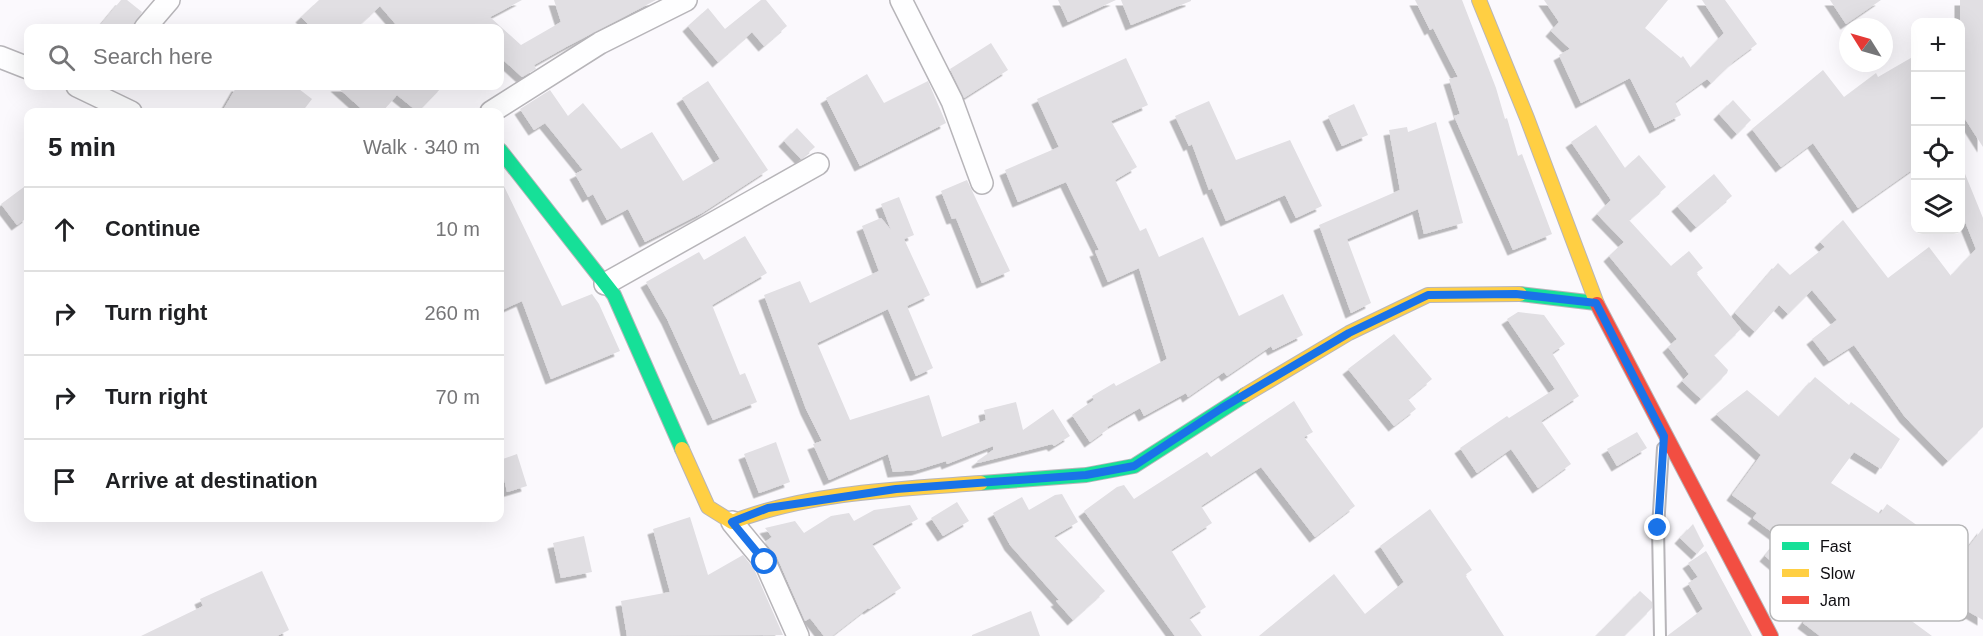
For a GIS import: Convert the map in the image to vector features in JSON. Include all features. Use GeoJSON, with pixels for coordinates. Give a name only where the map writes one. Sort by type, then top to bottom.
{"type":"FeatureCollection","features":[{"type":"Feature","properties":{"kind":"street"},"geometry":{"type":"LineString","coordinates":[[148,24],[169,0]]}},
{"type":"Feature","properties":{"kind":"street"},"geometry":{"type":"LineString","coordinates":[[497,108],[663,5],[686,0]]}},
{"type":"Feature","properties":{"kind":"street"},"geometry":{"type":"LineString","coordinates":[[901,0],[952,101],[982,183]]}},
{"type":"Feature","properties":{"kind":"street"},"geometry":{"type":"LineString","coordinates":[[1479,0],[1527,118],[1596,303],[1771,636]]}},
{"type":"Feature","properties":{"kind":"street"},"geometry":{"type":"LineString","coordinates":[[0,57],[24,66]]}},
{"type":"Feature","properties":{"kind":"street"},"geometry":{"type":"LineString","coordinates":[[94,90],[124,108]]}},
{"type":"Feature","properties":{"kind":"street"},"geometry":{"type":"LineString","coordinates":[[504,155],[614,295],[708,507],[732,522],[765,562],[798,636]]}},
{"type":"Feature","properties":{"kind":"street"},"geometry":{"type":"LineString","coordinates":[[605,284],[819,164]]}},
{"type":"Feature","properties":{"kind":"street"},"geometry":{"type":"LineString","coordinates":[[732,522],[768,508],[896,489],[1086,475],[1134,466],[1222,408],[1349,333],[1428,295],[1516,294],[1596,303]]}},
{"type":"Feature","properties":{"kind":"lane"},"geometry":{"type":"LineString","coordinates":[[1660,636],[1658,528],[1664,436]]}},
{"type":"Feature","properties":{"kind":"building"},"geometry":{"type":"Polygon","coordinates":[[[121,0],[127,0],[142,12],[135,24],[101,24],[121,0]]]}},
{"type":"Feature","properties":{"kind":"building"},"geometry":{"type":"Polygon","coordinates":[[[319,0],[522,0],[490,17],[498,24],[396,24],[380,6],[360,24],[308,24],[301,17],[319,0]]]}},
{"type":"Feature","properties":{"kind":"building"},"geometry":{"type":"Polygon","coordinates":[[[554,0],[656,0],[534,65],[536,69],[522,77],[504,61],[504,30],[521,45],[561,22],[554,0]]]}},
{"type":"Feature","properties":{"kind":"building"},"geometry":{"type":"Polygon","coordinates":[[[761,0],[766,0],[787,26],[764,46],[752,32],[718,62],[688,26],[708,8],[725,29],[761,0]]]}},
{"type":"Feature","properties":{"kind":"building"},"geometry":{"type":"Polygon","coordinates":[[[1058,0],[1116,0],[1068,22],[1058,0]]]}},
{"type":"Feature","properties":{"kind":"building"},"geometry":{"type":"Polygon","coordinates":[[[1121,0],[1191,0],[1191,1],[1131,25],[1121,0]]]}},
{"type":"Feature","properties":{"kind":"building"},"geometry":{"type":"Polygon","coordinates":[[[1415,0],[1462,0],[1496,88],[1505,119],[1507,118],[1518,156],[1522,154],[1552,234],[1513,250],[1454,116],[1460,114],[1449,79],[1458,77],[1433,28],[1430,30],[1415,0]]]}},
{"type":"Feature","properties":{"kind":"building"},"geometry":{"type":"Polygon","coordinates":[[[1544,0],[1668,0],[1645,28],[1681,58],[1683,56],[1691,68],[1724,33],[1702,0],[1725,0],[1757,44],[1734,61],[1711,83],[1707,79],[1675,102],[1681,115],[1655,128],[1630,78],[1581,103],[1559,55],[1570,49],[1551,31],[1559,22],[1544,0]]]}},
{"type":"Feature","properties":{"kind":"building"},"geometry":{"type":"Polygon","coordinates":[[[1830,0],[1881,0],[1855,18],[1842,18],[1830,0]]]}},
{"type":"Feature","properties":{"kind":"building"},"geometry":{"type":"Polygon","coordinates":[[[1960,0],[1983,0],[1983,147],[1965,119],[1965,18],[1960,18],[1960,0]]]}},
{"type":"Feature","properties":{"kind":"building"},"geometry":{"type":"Polygon","coordinates":[[[991,43],[1008,70],[964,98],[950,69],[991,43]]]}},
{"type":"Feature","properties":{"kind":"building"},"geometry":{"type":"Polygon","coordinates":[[[1126,58],[1148,105],[1111,121],[1137,167],[1115,180],[1140,231],[1146,228],[1159,257],[1203,237],[1239,316],[1283,294],[1303,335],[1273,350],[1271,346],[1227,376],[1224,372],[1188,397],[1186,393],[1144,416],[1140,408],[1107,427],[1108,429],[1090,442],[1072,415],[1094,400],[1092,396],[1114,383],[1116,386],[1167,359],[1139,268],[1108,282],[1095,251],[1099,250],[1066,182],[1018,202],[1005,170],[1059,147],[1037,99],[1126,58]]]}},
{"type":"Feature","properties":{"kind":"building"},"geometry":{"type":"Polygon","coordinates":[[[1911,58],[1911,171],[1858,208],[1813,143],[1781,167],[1752,129],[1823,70],[1844,97],[1876,73],[1878,77],[1887,72],[1893,72],[1893,68],[1911,58]]]}},
{"type":"Feature","properties":{"kind":"building"},"geometry":{"type":"Polygon","coordinates":[[[867,74],[884,103],[928,81],[946,123],[860,166],[826,98],[867,74]]]}},
{"type":"Feature","properties":{"kind":"building"},"geometry":{"type":"Polygon","coordinates":[[[708,81],[768,170],[702,213],[645,242],[628,209],[607,220],[593,194],[588,197],[575,174],[583,170],[545,123],[534,130],[520,109],[550,90],[568,116],[583,103],[621,149],[652,132],[683,181],[720,159],[682,98],[708,81]]]}},
{"type":"Feature","properties":{"kind":"building"},"geometry":{"type":"Polygon","coordinates":[[[235,90],[300,90],[312,99],[305,108],[224,108],[235,90]]]}},
{"type":"Feature","properties":{"kind":"building"},"geometry":{"type":"Polygon","coordinates":[[[340,90],[439,90],[422,108],[413,108],[397,95],[386,108],[361,108],[340,90]]]}},
{"type":"Feature","properties":{"kind":"building"},"geometry":{"type":"Polygon","coordinates":[[[1733,100],[1751,120],[1737,134],[1719,114],[1733,100]]]}},
{"type":"Feature","properties":{"kind":"building"},"geometry":{"type":"Polygon","coordinates":[[[1209,101],[1236,160],[1290,140],[1322,206],[1296,218],[1285,195],[1226,221],[1212,188],[1209,190],[1192,144],[1189,146],[1175,116],[1209,101]]]}},
{"type":"Feature","properties":{"kind":"building"},"geometry":{"type":"Polygon","coordinates":[[[1354,104],[1368,135],[1342,146],[1328,116],[1354,104]]]}},
{"type":"Feature","properties":{"kind":"building"},"geometry":{"type":"Polygon","coordinates":[[[1436,122],[1463,223],[1424,234],[1418,209],[1347,239],[1371,303],[1351,313],[1319,225],[1400,190],[1389,130],[1407,127],[1408,132],[1436,122]]]}},
{"type":"Feature","properties":{"kind":"building"},"geometry":{"type":"Polygon","coordinates":[[[1596,125],[1625,168],[1639,155],[1666,187],[1629,220],[1671,266],[1689,251],[1703,268],[1696,273],[1741,329],[1714,355],[1728,370],[1701,399],[1682,381],[1689,374],[1668,347],[1677,339],[1609,256],[1624,242],[1597,214],[1611,200],[1571,142],[1596,125]]]}},
{"type":"Feature","properties":{"kind":"building"},"geometry":{"type":"Polygon","coordinates":[[[797,128],[815,147],[801,159],[784,141],[797,128]]]}},
{"type":"Feature","properties":{"kind":"building"},"geometry":{"type":"Polygon","coordinates":[[[1714,174],[1732,196],[1696,227],[1677,206],[1714,174]]]}},
{"type":"Feature","properties":{"kind":"building"},"geometry":{"type":"Polygon","coordinates":[[[1965,174],[1983,218],[1983,427],[1948,461],[1905,417],[1854,345],[1829,361],[1812,339],[1837,320],[1812,290],[1788,314],[1779,305],[1755,332],[1735,313],[1778,263],[1790,275],[1825,247],[1820,242],[1843,220],[1888,278],[1929,247],[1951,276],[1976,249],[1965,222],[1965,174]]]}},
{"type":"Feature","properties":{"kind":"building"},"geometry":{"type":"Polygon","coordinates":[[[967,180],[1010,271],[982,283],[956,218],[952,219],[941,191],[967,180]]]}},
{"type":"Feature","properties":{"kind":"building"},"geometry":{"type":"Polygon","coordinates":[[[504,186],[562,306],[592,294],[599,304],[620,351],[551,379],[522,301],[504,309],[504,186]]]}},
{"type":"Feature","properties":{"kind":"building"},"geometry":{"type":"Polygon","coordinates":[[[24,187],[24,220],[17,225],[1,204],[24,187]]]}},
{"type":"Feature","properties":{"kind":"building"},"geometry":{"type":"Polygon","coordinates":[[[899,197],[914,235],[904,239],[930,295],[907,306],[933,368],[916,376],[888,309],[817,343],[850,420],[929,395],[942,437],[986,420],[984,410],[1016,402],[1023,430],[1053,409],[1070,436],[1054,446],[1052,444],[978,463],[977,461],[993,450],[993,446],[947,464],[946,461],[917,470],[893,472],[888,454],[829,480],[813,444],[822,441],[806,409],[764,295],[800,281],[810,303],[879,271],[862,226],[881,218],[891,230],[881,204],[899,197]]]}},
{"type":"Feature","properties":{"kind":"building"},"geometry":{"type":"Polygon","coordinates":[[[745,236],[767,273],[712,305],[740,375],[745,373],[757,402],[713,420],[667,319],[646,282],[699,252],[704,260],[745,236]]]}},
{"type":"Feature","properties":{"kind":"building"},"geometry":{"type":"Polygon","coordinates":[[[1518,312],[1544,315],[1565,344],[1552,353],[1579,396],[1541,421],[1571,464],[1538,488],[1511,449],[1477,473],[1460,448],[1507,416],[1509,418],[1555,389],[1507,319],[1518,312]]]}},
{"type":"Feature","properties":{"kind":"building"},"geometry":{"type":"Polygon","coordinates":[[[1394,334],[1432,379],[1408,399],[1416,409],[1394,426],[1348,369],[1394,334]]]}},
{"type":"Feature","properties":{"kind":"building"},"geometry":{"type":"Polygon","coordinates":[[[1815,377],[1849,405],[1851,402],[1900,439],[1881,469],[1854,452],[1831,483],[1880,514],[1887,504],[1917,525],[1770,525],[1770,531],[1753,518],[1757,513],[1732,495],[1761,455],[1716,414],[1747,390],[1779,417],[1815,377]]]}},
{"type":"Feature","properties":{"kind":"building"},"geometry":{"type":"Polygon","coordinates":[[[1294,401],[1313,432],[1304,437],[1355,506],[1315,537],[1261,467],[1201,506],[1212,523],[1171,550],[1206,607],[1189,618],[1202,636],[1175,636],[1084,511],[1117,487],[1124,485],[1134,499],[1207,452],[1211,457],[1294,401]]]}},
{"type":"Feature","properties":{"kind":"building"},"geometry":{"type":"Polygon","coordinates":[[[1637,432],[1647,448],[1617,466],[1607,449],[1637,432]]]}},
{"type":"Feature","properties":{"kind":"building"},"geometry":{"type":"Polygon","coordinates":[[[776,442],[790,482],[759,493],[744,454],[776,442]]]}},
{"type":"Feature","properties":{"kind":"building"},"geometry":{"type":"Polygon","coordinates":[[[517,454],[527,486],[507,492],[504,459],[517,454]]]}},
{"type":"Feature","properties":{"kind":"building"},"geometry":{"type":"Polygon","coordinates":[[[1062,494],[1078,522],[1054,536],[1105,591],[1073,620],[1056,601],[1059,600],[1010,545],[993,513],[1022,497],[1029,510],[1055,495],[1062,494]]]}},
{"type":"Feature","properties":{"kind":"building"},"geometry":{"type":"Polygon","coordinates":[[[957,502],[969,521],[943,536],[931,518],[957,502]]]}},
{"type":"Feature","properties":{"kind":"building"},"geometry":{"type":"Polygon","coordinates":[[[910,505],[918,519],[872,544],[901,588],[868,608],[832,636],[824,636],[810,618],[805,621],[777,557],[765,542],[772,537],[765,528],[795,521],[804,533],[831,516],[849,513],[854,521],[874,510],[910,505]]]}},
{"type":"Feature","properties":{"kind":"building"},"geometry":{"type":"Polygon","coordinates":[[[1430,509],[1472,570],[1465,575],[1504,636],[1259,636],[1334,574],[1365,614],[1404,582],[1380,546],[1430,509]]]}},
{"type":"Feature","properties":{"kind":"building"},"geometry":{"type":"Polygon","coordinates":[[[690,517],[708,575],[743,555],[754,569],[783,635],[627,636],[621,601],[670,592],[653,529],[690,517]]]}},
{"type":"Feature","properties":{"kind":"building"},"geometry":{"type":"Polygon","coordinates":[[[1693,524],[1704,546],[1697,554],[1680,538],[1693,524]]]}},
{"type":"Feature","properties":{"kind":"building"},"geometry":{"type":"Polygon","coordinates":[[[1983,528],[1983,620],[1968,611],[1968,548],[1983,528]]]}},
{"type":"Feature","properties":{"kind":"building"},"geometry":{"type":"Polygon","coordinates":[[[584,536],[592,572],[561,578],[553,543],[584,536]]]}},
{"type":"Feature","properties":{"kind":"building"},"geometry":{"type":"Polygon","coordinates":[[[1770,550],[1770,560],[1765,556],[1770,550]]]}},
{"type":"Feature","properties":{"kind":"building"},"geometry":{"type":"Polygon","coordinates":[[[1706,551],[1752,636],[1667,636],[1703,609],[1688,583],[1698,577],[1688,563],[1706,551]]]}},
{"type":"Feature","properties":{"kind":"building"},"geometry":{"type":"Polygon","coordinates":[[[262,571],[289,630],[277,636],[141,636],[203,606],[200,599],[262,571]]]}},
{"type":"Feature","properties":{"kind":"building"},"geometry":{"type":"Polygon","coordinates":[[[1640,591],[1652,602],[1652,608],[1624,636],[1596,636],[1640,591]]]}},
{"type":"Feature","properties":{"kind":"building"},"geometry":{"type":"Polygon","coordinates":[[[1031,611],[1040,636],[972,636],[972,635],[1031,611]]]}},
{"type":"Feature","properties":{"kind":"building"},"geometry":{"type":"Polygon","coordinates":[[[1804,621],[1912,621],[1932,636],[1820,636],[1803,623],[1804,621]]]}},
{"type":"Feature","properties":{"kind":"traffic: fast"},"geometry":{"type":"LineString","coordinates":[[504,155],[614,295],[682,449]]}},
{"type":"Feature","properties":{"kind":"traffic: fast"},"geometry":{"type":"LineString","coordinates":[[1520,294],[1596,303]]}},
{"type":"Feature","properties":{"kind":"traffic: fast"},"geometry":{"type":"LineString","coordinates":[[981,483],[1086,475],[1134,466],[1245,395]]}},
{"type":"Feature","properties":{"kind":"traffic: slow"},"geometry":{"type":"LineString","coordinates":[[1479,0],[1527,118],[1597,304]]}},
{"type":"Feature","properties":{"kind":"traffic: slow"},"geometry":{"type":"LineString","coordinates":[[1245,395],[1349,333],[1428,295],[1520,294]]}},
{"type":"Feature","properties":{"kind":"traffic: slow"},"geometry":{"type":"LineString","coordinates":[[682,449],[708,507],[732,522],[792,504],[823,498],[887,490],[981,483]]}},
{"type":"Feature","properties":{"kind":"traffic: jam"},"geometry":{"type":"LineString","coordinates":[[1597,304],[1771,636]]}},
{"type":"Feature","properties":{"kind":"route"},"geometry":{"type":"LineString","coordinates":[[765,562],[732,522],[768,508],[896,489],[1086,475],[1134,466],[1222,408],[1349,333],[1428,295],[1516,294],[1596,303],[1664,436],[1658,528]]}}]}
